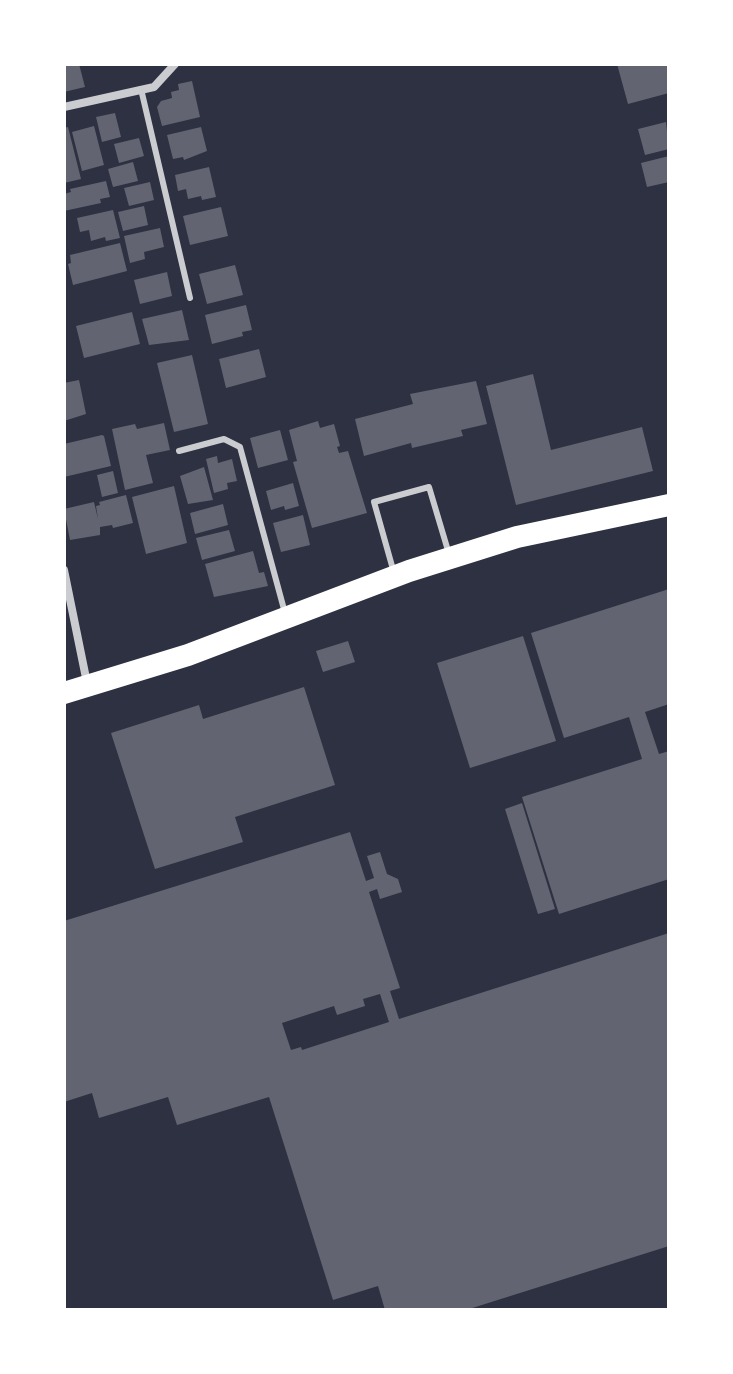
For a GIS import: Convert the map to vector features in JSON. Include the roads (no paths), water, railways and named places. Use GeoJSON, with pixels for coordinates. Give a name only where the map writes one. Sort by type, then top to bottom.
{"type":"FeatureCollection","features":[{"type":"Feature","properties":{"kind":"highway"},"geometry":{"type":"LineString","coordinates":[[64,693],[188,655],[395,577],[517,537],[669,505]]}},
{"type":"Feature","properties":{"kind":"street"},"geometry":{"type":"LineString","coordinates":[[64,107],[154,87],[175,64]]}},
{"type":"Feature","properties":{"kind":"street"},"geometry":{"type":"LineString","coordinates":[[64,570],[87,686]]}},
{"type":"Feature","properties":{"kind":"lane"},"geometry":{"type":"LineString","coordinates":[[141,89],[190,298]]}},
{"type":"Feature","properties":{"kind":"lane"},"geometry":{"type":"LineString","coordinates":[[179,451],[224,439],[240,447],[286,619]]}},
{"type":"Feature","properties":{"kind":"lane"},"geometry":{"type":"LineString","coordinates":[[395,577],[374,502],[429,487],[450,558]]}}]}
